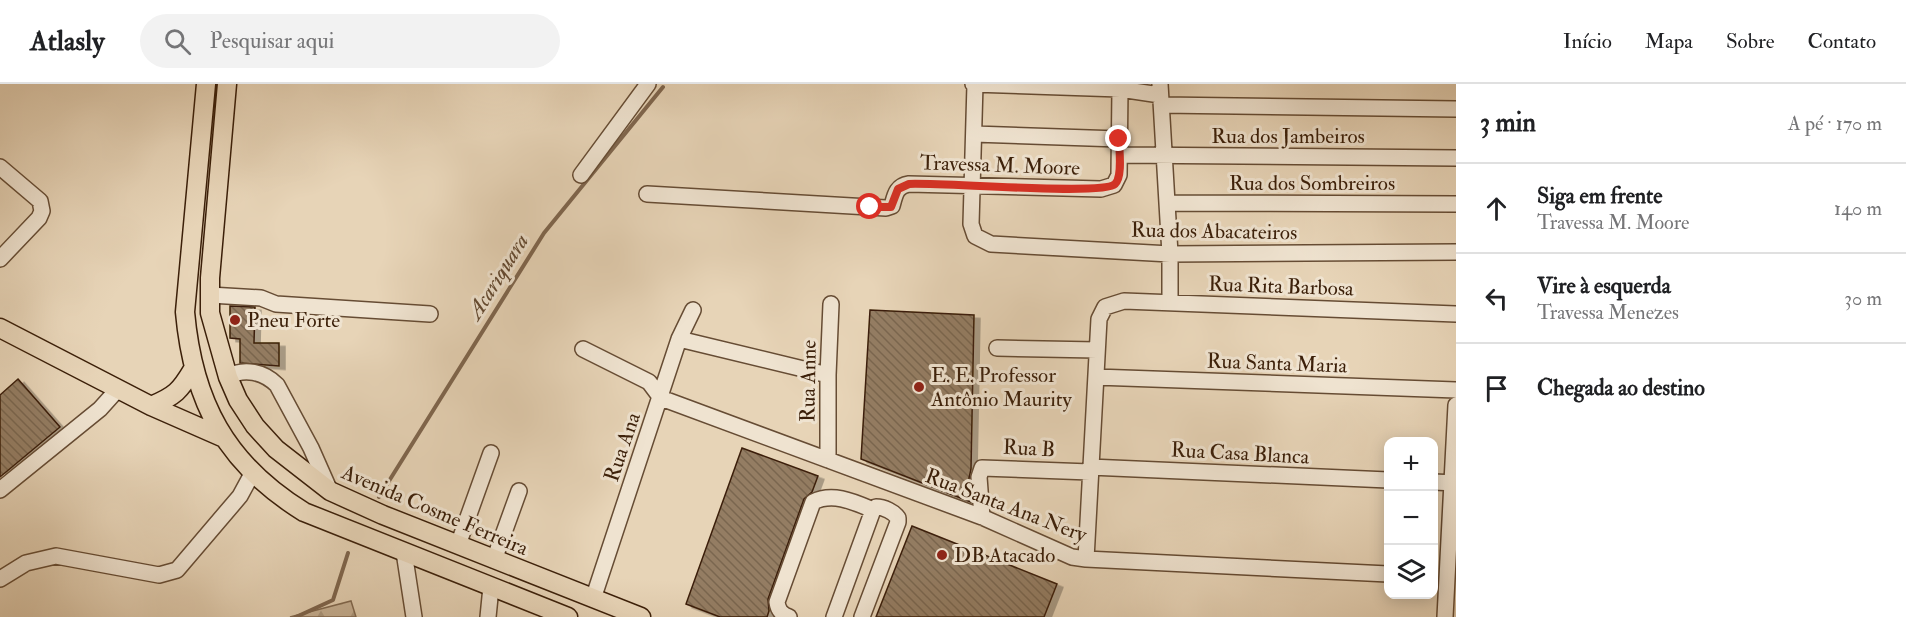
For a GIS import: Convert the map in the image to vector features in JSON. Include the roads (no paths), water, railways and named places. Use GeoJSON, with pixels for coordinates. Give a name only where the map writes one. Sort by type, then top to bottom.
{"type":"FeatureCollection","features":[{"type":"Feature","properties":{"kind":"main road"},"geometry":{"type":"LineString","coordinates":[[206,84],[185,312],[193,369],[211,415],[224,438],[253,472],[283,499],[304,512],[568,617]]}},
{"type":"Feature","properties":{"kind":"main road","name":"Avenida Cosme Ferreira"},"geometry":{"type":"LineString","coordinates":[[227,84],[210,278],[210,313],[228,377],[238,400],[255,426],[276,449],[330,491],[494,560],[641,617]]}},
{"type":"Feature","properties":{"kind":"main road"},"geometry":{"type":"LineString","coordinates":[[0,328],[151,406],[224,438]]}},
{"type":"Feature","properties":{"kind":"main road"},"geometry":{"type":"LineString","coordinates":[[151,406],[170,399],[177,393],[193,369]]}},
{"type":"Feature","properties":{"kind":"street"},"geometry":{"type":"LineString","coordinates":[[581,175],[648,84]]}},
{"type":"Feature","properties":{"kind":"street"},"geometry":{"type":"LineString","coordinates":[[971,185],[974,84],[1120,89],[1161,95],[1456,109]]}},
{"type":"Feature","properties":{"kind":"street"},"geometry":{"type":"LineString","coordinates":[[1120,89],[1120,155]]}},
{"type":"Feature","properties":{"kind":"street"},"geometry":{"type":"LineString","coordinates":[[1161,95],[1170,254],[1170,302]]}},
{"type":"Feature","properties":{"kind":"street"},"geometry":{"type":"LineString","coordinates":[[974,134],[1119,139]]}},
{"type":"Feature","properties":{"kind":"street","name":"Rua dos Jambeiros"},"geometry":{"type":"LineString","coordinates":[[1120,155],[1456,158]]}},
{"type":"Feature","properties":{"kind":"street","name":"Travessa M. Moore"},"geometry":{"type":"LineString","coordinates":[[647,194],[886,208],[892,206],[896,193],[903,185],[915,183],[1101,189],[1114,185],[1119,175],[1120,155]]}},
{"type":"Feature","properties":{"kind":"street"},"geometry":{"type":"LineString","coordinates":[[0,167],[40,201],[42,210],[39,218],[0,259]]}},
{"type":"Feature","properties":{"kind":"street","name":"Rua dos Abacateiros"},"geometry":{"type":"LineString","coordinates":[[971,185],[971,224],[975,236],[991,244],[1005,246],[1170,254],[1456,252]]}},
{"type":"Feature","properties":{"kind":"street","name":"Rua dos Sombreiros"},"geometry":{"type":"LineString","coordinates":[[1167,203],[1456,204]]}},
{"type":"Feature","properties":{"kind":"street"},"geometry":{"type":"LineString","coordinates":[[210,295],[261,298],[276,304],[430,314]]}},
{"type":"Feature","properties":{"kind":"street","name":"Rua Rita Barbosa"},"geometry":{"type":"LineString","coordinates":[[1097,350],[1099,319],[1105,307],[1120,302],[1456,314]]}},
{"type":"Feature","properties":{"kind":"street","name":"Rua Anne"},"geometry":{"type":"LineString","coordinates":[[828,460],[831,304]]}},
{"type":"Feature","properties":{"kind":"street","name":"Rua Ana"},"geometry":{"type":"LineString","coordinates":[[593,599],[679,339],[693,310]]}},
{"type":"Feature","properties":{"kind":"street"},"geometry":{"type":"LineString","coordinates":[[679,339],[828,375]]}},
{"type":"Feature","properties":{"kind":"street"},"geometry":{"type":"LineString","coordinates":[[997,348],[1097,350],[1086,559]]}},
{"type":"Feature","properties":{"kind":"street"},"geometry":{"type":"LineString","coordinates":[[583,349],[649,382],[661,398]]}},
{"type":"Feature","properties":{"kind":"street"},"geometry":{"type":"LineString","coordinates":[[228,377],[237,372],[253,372],[270,378],[278,385],[311,448],[330,491]]}},
{"type":"Feature","properties":{"kind":"street","name":"Rua Santa Maria"},"geometry":{"type":"LineString","coordinates":[[1096,377],[1456,390]]}},
{"type":"Feature","properties":{"kind":"street"},"geometry":{"type":"LineString","coordinates":[[0,490],[100,409],[118,389]]}},
{"type":"Feature","properties":{"kind":"street","name":"Rua Santa Ana Nery"},"geometry":{"type":"LineString","coordinates":[[661,398],[982,518],[1072,557],[1384,574]]}},
{"type":"Feature","properties":{"kind":"street"},"geometry":{"type":"LineString","coordinates":[[1445,617],[1456,405]]}},
{"type":"Feature","properties":{"kind":"street"},"geometry":{"type":"LineString","coordinates":[[458,545],[491,453]]}},
{"type":"Feature","properties":{"kind":"street","name":"Rua B"},"geometry":{"type":"LineString","coordinates":[[982,518],[979,477],[982,468],[1090,469]]}},
{"type":"Feature","properties":{"kind":"street","name":"Rua Casa Blanca"},"geometry":{"type":"LineString","coordinates":[[1090,469],[1384,480]]}},
{"type":"Feature","properties":{"kind":"street"},"geometry":{"type":"LineString","coordinates":[[0,579],[26,564],[56,556],[159,575],[177,570],[240,496],[253,472]]}},
{"type":"Feature","properties":{"kind":"street"},"geometry":{"type":"LineString","coordinates":[[1438,482],[1453,483]]}},
{"type":"Feature","properties":{"kind":"street"},"geometry":{"type":"LineString","coordinates":[[494,560],[519,492]]}},
{"type":"Feature","properties":{"kind":"street"},"geometry":{"type":"LineString","coordinates":[[789,617],[778,608],[777,602],[813,502],[823,497],[835,498],[848,500],[873,510]]}},
{"type":"Feature","properties":{"kind":"street"},"geometry":{"type":"LineString","coordinates":[[834,617],[873,510],[880,507],[895,514],[898,522],[862,617]]}},
{"type":"Feature","properties":{"kind":"street"},"geometry":{"type":"LineString","coordinates":[[404,552],[414,617]]}},
{"type":"Feature","properties":{"kind":"street"},"geometry":{"type":"LineString","coordinates":[[488,617],[491,587]]}},
{"type":"Feature","properties":{"kind":"waterway","name":"Acariquara"},"geometry":{"type":"LineString","coordinates":[[379,497],[544,233],[663,87]]}},
{"type":"Feature","properties":{"kind":"waterway","name":"Acariquara"},"geometry":{"type":"LineString","coordinates":[[296,617],[333,600],[348,553]]}},
{"type":"Feature","properties":{"kind":"place","name":"Pneu Forte"},"geometry":{"type":"Point","coordinates":[235,320]}},
{"type":"Feature","properties":{"kind":"place","name":"E. E. Professor Antônio Maurity"},"geometry":{"type":"Point","coordinates":[919,387]}},
{"type":"Feature","properties":{"kind":"place","name":"DB Atacado"},"geometry":{"type":"Point","coordinates":[942,555]}}]}
